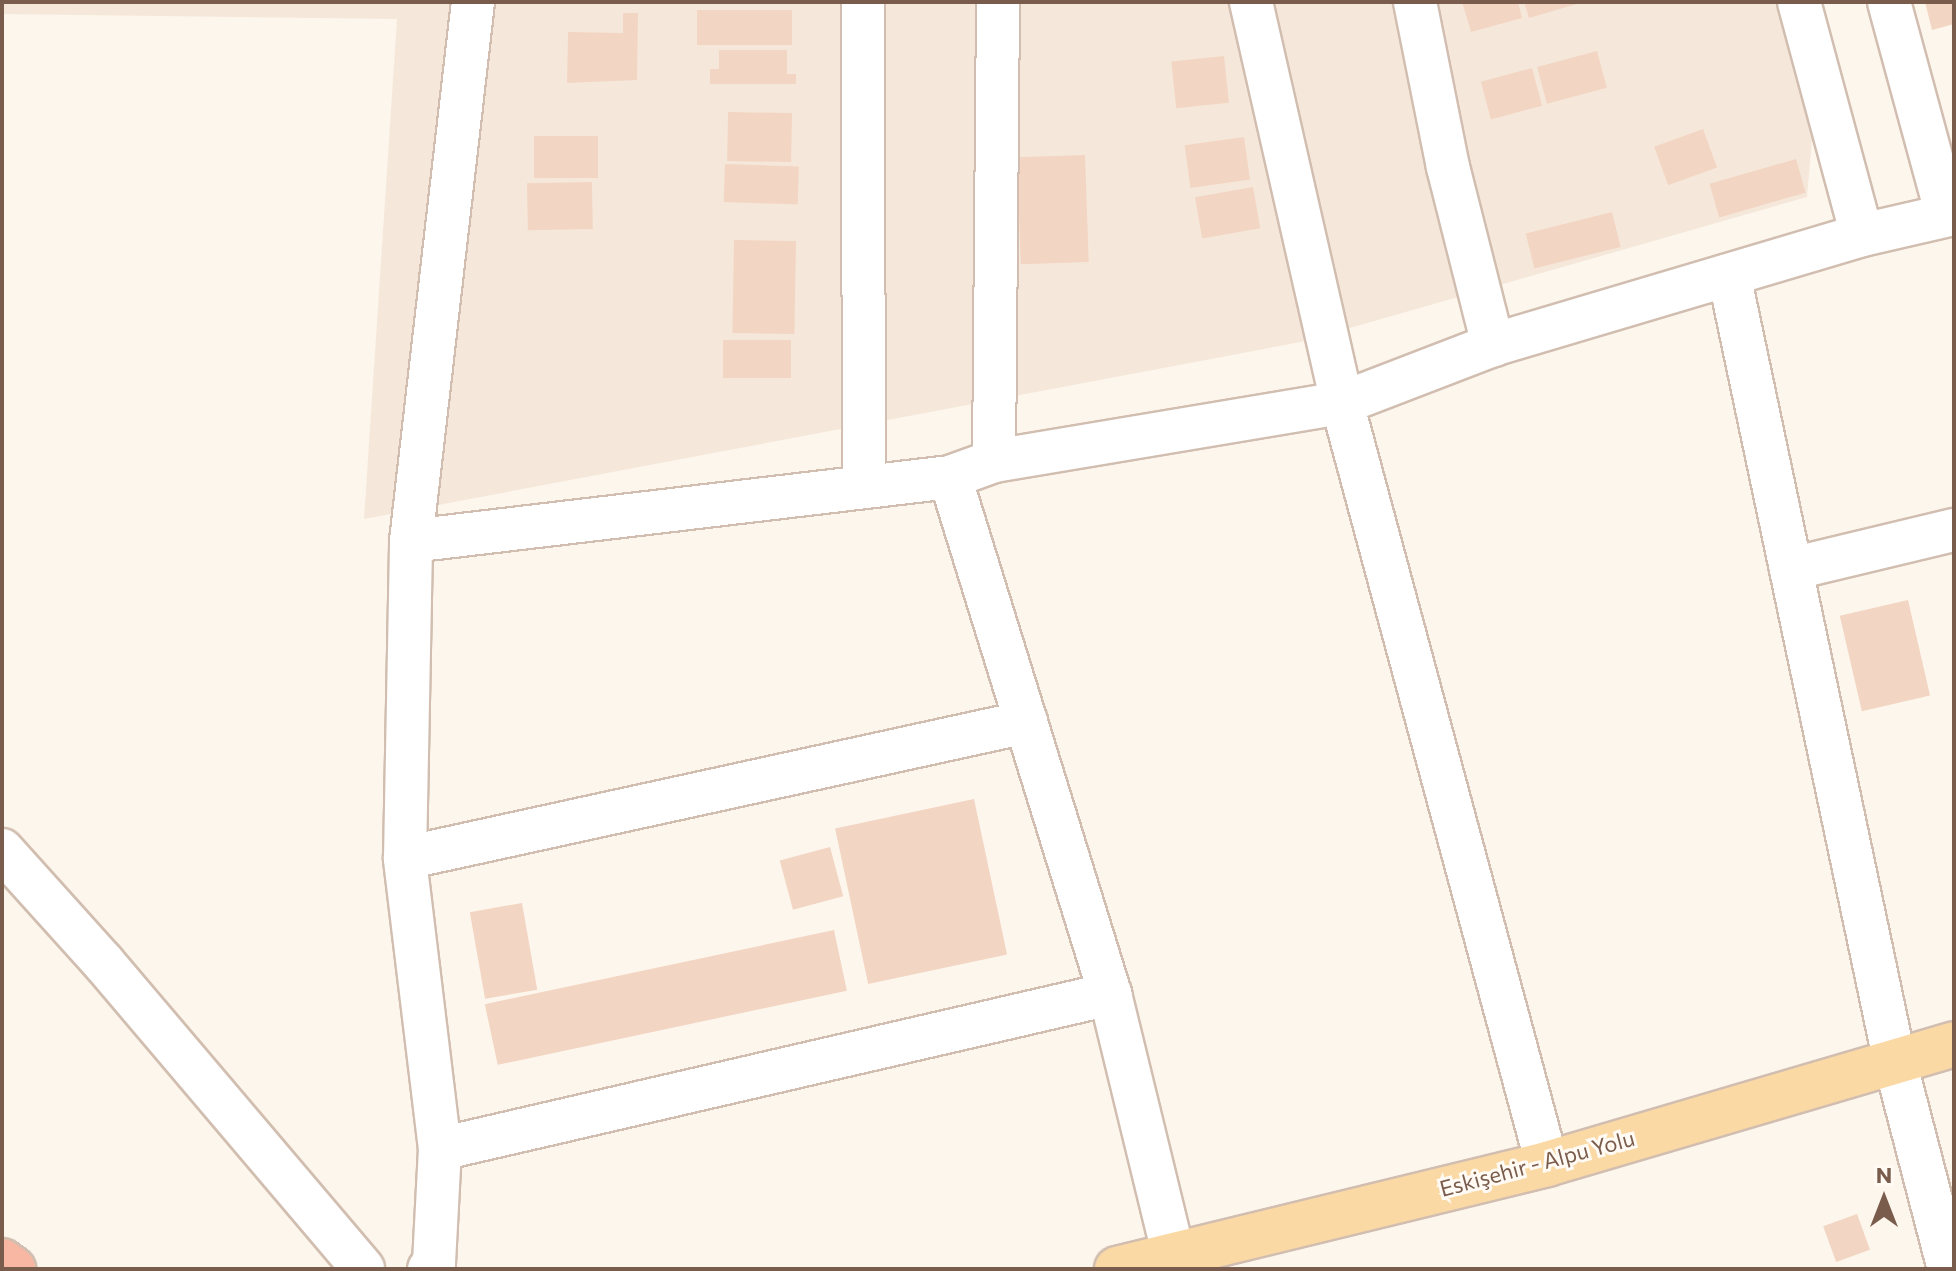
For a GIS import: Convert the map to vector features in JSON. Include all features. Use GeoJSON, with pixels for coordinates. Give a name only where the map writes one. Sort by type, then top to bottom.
{"type":"FeatureCollection","features":[{"type":"Feature","properties":{"kind":"highway"},"geometry":{"type":"LineString","coordinates":[[2,1261],[13,1269]]}},
{"type":"Feature","properties":{"kind":"main road","name":"Eskişehir - Alpu Yolu"},"geometry":{"type":"LineString","coordinates":[[1117,1269],[1164,1262],[1547,1164],[1894,1058],[1954,1044]]}},
{"type":"Feature","properties":{"kind":"street"},"geometry":{"type":"LineString","coordinates":[[429,1269],[434,1263],[440,1149],[405,858],[411,541],[473,2]]}},
{"type":"Feature","properties":{"kind":"street"},"geometry":{"type":"LineString","coordinates":[[863,2],[864,485]]}},
{"type":"Feature","properties":{"kind":"street"},"geometry":{"type":"LineString","coordinates":[[994,461],[998,2]]}},
{"type":"Feature","properties":{"kind":"street"},"geometry":{"type":"LineString","coordinates":[[1251,2],[1342,403],[1547,1164]]}},
{"type":"Feature","properties":{"kind":"street"},"geometry":{"type":"LineString","coordinates":[[1415,2],[1448,167],[1493,345]]}},
{"type":"Feature","properties":{"kind":"street"},"geometry":{"type":"LineString","coordinates":[[1799,2],[1862,235]]}},
{"type":"Feature","properties":{"kind":"street"},"geometry":{"type":"LineString","coordinates":[[411,541],[950,477],[994,461],[1342,403],[1493,345],[1862,235],[1951,215],[1889,2]]}},
{"type":"Feature","properties":{"kind":"street"},"geometry":{"type":"LineString","coordinates":[[1729,275],[1894,1058],[1949,1269]]}},
{"type":"Feature","properties":{"kind":"street"},"geometry":{"type":"LineString","coordinates":[[950,477],[1110,994],[1164,1262]]}},
{"type":"Feature","properties":{"kind":"street"},"geometry":{"type":"LineString","coordinates":[[1791,569],[1954,530]]}},
{"type":"Feature","properties":{"kind":"street"},"geometry":{"type":"LineString","coordinates":[[405,858],[1026,722]]}},
{"type":"Feature","properties":{"kind":"street"},"geometry":{"type":"LineString","coordinates":[[2,850],[103,962],[363,1269]]}},
{"type":"Feature","properties":{"kind":"street"},"geometry":{"type":"LineString","coordinates":[[440,1149],[1110,994]]}},
{"type":"Feature","properties":{"kind":"shaded area"},"geometry":{"type":"Polygon","coordinates":[[[2,2],[1824,2],[1807,197],[1301,342],[364,519],[397,19],[2,14],[2,2]]]}},
{"type":"Feature","properties":{"kind":"building"},"geometry":{"type":"Polygon","coordinates":[[[1462,2],[1518,2],[1522,18],[1471,32],[1462,2]]]}},
{"type":"Feature","properties":{"kind":"building"},"geometry":{"type":"Polygon","coordinates":[[[1524,2],[1580,2],[1580,3],[1529,18],[1524,2]]]}},
{"type":"Feature","properties":{"kind":"building"},"geometry":{"type":"Polygon","coordinates":[[[1925,2],[1954,2],[1954,24],[1932,30],[1925,2]]]}},
{"type":"Feature","properties":{"kind":"building"},"geometry":{"type":"Polygon","coordinates":[[[697,10],[792,10],[792,45],[697,45],[697,10]]]}},
{"type":"Feature","properties":{"kind":"building"},"geometry":{"type":"Polygon","coordinates":[[[623,13],[638,13],[637,80],[567,83],[568,32],[623,33],[623,13]]]}},
{"type":"Feature","properties":{"kind":"building"},"geometry":{"type":"Polygon","coordinates":[[[719,50],[787,50],[787,74],[796,74],[796,84],[710,84],[710,69],[719,69],[719,50]]]}},
{"type":"Feature","properties":{"kind":"building"},"geometry":{"type":"Polygon","coordinates":[[[1597,51],[1607,88],[1547,104],[1537,67],[1597,51]]]}},
{"type":"Feature","properties":{"kind":"building"},"geometry":{"type":"Polygon","coordinates":[[[1224,56],[1229,103],[1176,108],[1171,62],[1224,56]]]}},
{"type":"Feature","properties":{"kind":"building"},"geometry":{"type":"Polygon","coordinates":[[[1532,68],[1542,106],[1491,119],[1481,82],[1532,68]]]}},
{"type":"Feature","properties":{"kind":"building"},"geometry":{"type":"Polygon","coordinates":[[[728,112],[792,113],[791,162],[727,161],[728,112]]]}},
{"type":"Feature","properties":{"kind":"building"},"geometry":{"type":"Polygon","coordinates":[[[1703,129],[1717,168],[1668,185],[1654,147],[1703,129]]]}},
{"type":"Feature","properties":{"kind":"building"},"geometry":{"type":"Polygon","coordinates":[[[534,136],[598,136],[598,178],[534,178],[534,136]]]}},
{"type":"Feature","properties":{"kind":"building"},"geometry":{"type":"Polygon","coordinates":[[[1244,137],[1250,180],[1191,188],[1185,145],[1244,137]]]}},
{"type":"Feature","properties":{"kind":"building"},"geometry":{"type":"Polygon","coordinates":[[[1085,155],[1089,262],[1021,264],[1017,157],[1085,155]]]}},
{"type":"Feature","properties":{"kind":"building"},"geometry":{"type":"Polygon","coordinates":[[[1796,159],[1806,193],[1719,217],[1709,184],[1796,159]]]}},
{"type":"Feature","properties":{"kind":"building"},"geometry":{"type":"Polygon","coordinates":[[[725,164],[799,167],[798,205],[724,202],[725,164]]]}},
{"type":"Feature","properties":{"kind":"building"},"geometry":{"type":"Polygon","coordinates":[[[592,182],[593,229],[528,230],[527,183],[592,182]]]}},
{"type":"Feature","properties":{"kind":"building"},"geometry":{"type":"Polygon","coordinates":[[[1253,187],[1260,228],[1202,239],[1195,197],[1253,187]]]}},
{"type":"Feature","properties":{"kind":"building"},"geometry":{"type":"Polygon","coordinates":[[[1612,212],[1621,247],[1534,268],[1526,234],[1612,212]]]}},
{"type":"Feature","properties":{"kind":"building"},"geometry":{"type":"Polygon","coordinates":[[[734,240],[796,241],[794,334],[732,333],[734,240]]]}},
{"type":"Feature","properties":{"kind":"building"},"geometry":{"type":"Polygon","coordinates":[[[723,340],[791,340],[791,378],[723,378],[723,340]]]}},
{"type":"Feature","properties":{"kind":"building"},"geometry":{"type":"Polygon","coordinates":[[[1908,600],[1930,695],[1862,711],[1840,616],[1908,600]]]}},
{"type":"Feature","properties":{"kind":"building"},"geometry":{"type":"Polygon","coordinates":[[[974,799],[1007,955],[868,984],[835,829],[974,799]]]}},
{"type":"Feature","properties":{"kind":"building"},"geometry":{"type":"Polygon","coordinates":[[[830,847],[843,896],[793,910],[780,860],[830,847]]]}},
{"type":"Feature","properties":{"kind":"building"},"geometry":{"type":"Polygon","coordinates":[[[522,903],[537,990],[485,999],[470,912],[522,903]]]}},
{"type":"Feature","properties":{"kind":"building"},"geometry":{"type":"Polygon","coordinates":[[[834,930],[847,991],[498,1065],[485,1004],[834,930]]]}},
{"type":"Feature","properties":{"kind":"building"},"geometry":{"type":"Polygon","coordinates":[[[1857,1214],[1870,1250],[1836,1262],[1823,1226],[1857,1214]]]}}]}
